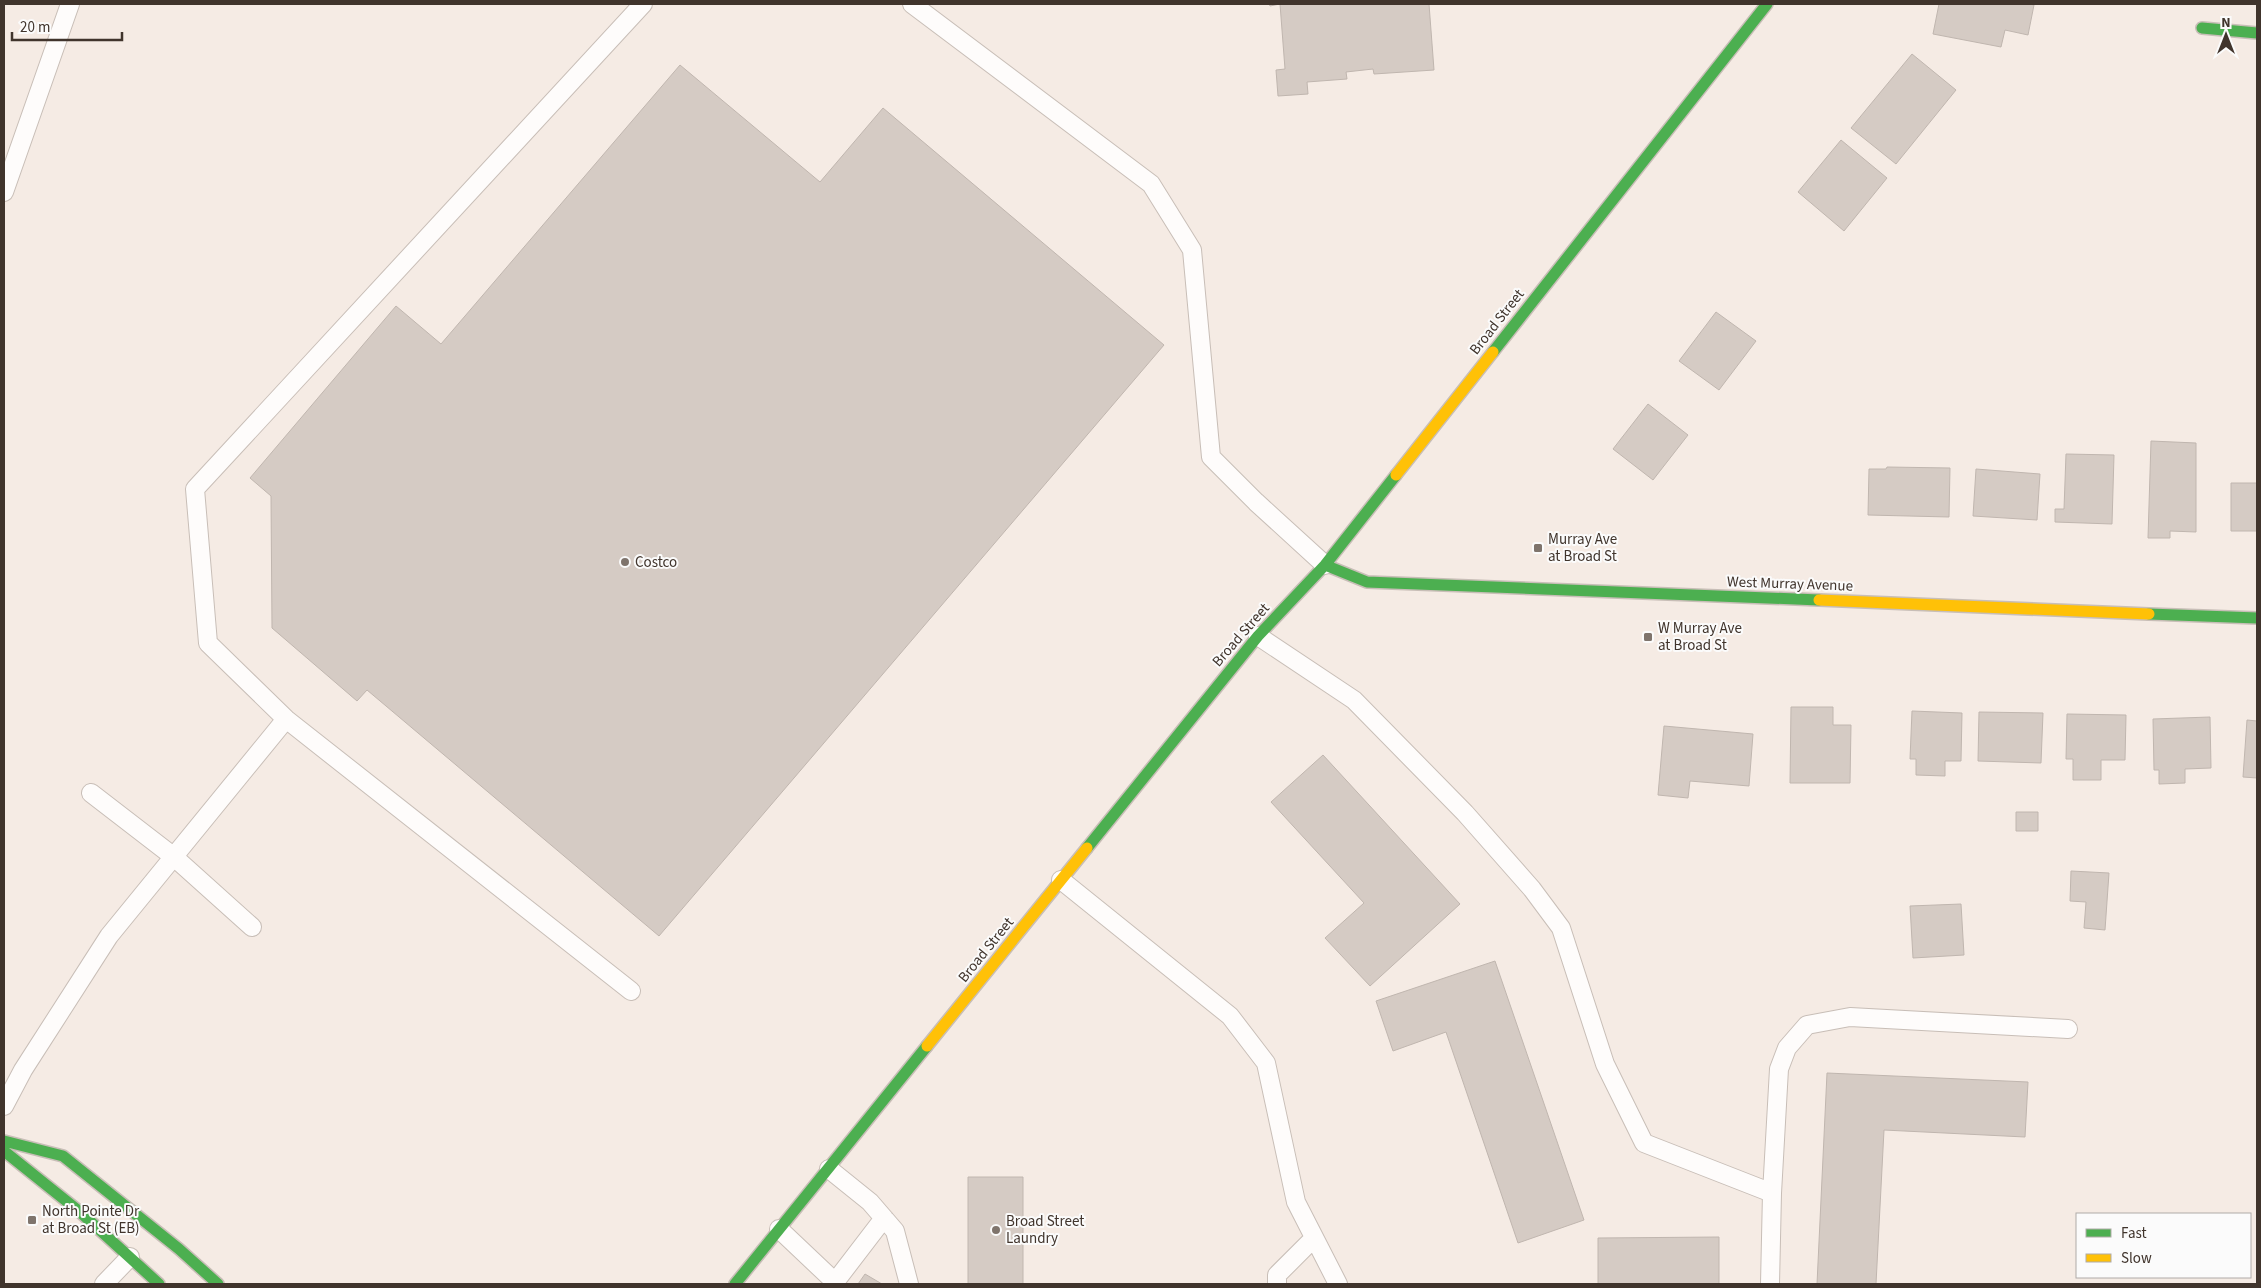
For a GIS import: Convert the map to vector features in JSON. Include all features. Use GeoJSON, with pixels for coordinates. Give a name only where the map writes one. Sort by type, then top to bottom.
{"type":"FeatureCollection","features":[{"type":"Feature","properties":{"kind":"main road","name":"Broad Street"},"geometry":{"type":"LineString","coordinates":[[735,1284],[1258,636],[1325,565],[1767,4]]}},
{"type":"Feature","properties":{"kind":"main road"},"geometry":{"type":"LineString","coordinates":[[2202,28],[2257,33]]}},
{"type":"Feature","properties":{"kind":"main road","name":"West Murray Avenue"},"geometry":{"type":"LineString","coordinates":[[1325,565],[1367,582],[2257,618]]}},
{"type":"Feature","properties":{"kind":"main road"},"geometry":{"type":"LineString","coordinates":[[4,1141],[62,1156],[179,1249],[218,1284]]}},
{"type":"Feature","properties":{"kind":"main road"},"geometry":{"type":"LineString","coordinates":[[4,1151],[80,1212],[159,1284]]}},
{"type":"Feature","properties":{"kind":"lane"},"geometry":{"type":"LineString","coordinates":[[4,192],[70,4]]}},
{"type":"Feature","properties":{"kind":"lane"},"geometry":{"type":"LineString","coordinates":[[632,991],[286,719],[208,643],[195,489],[642,4]]}},
{"type":"Feature","properties":{"kind":"lane"},"geometry":{"type":"LineString","coordinates":[[912,4],[1150,184],[1192,250],[1211,457],[1256,502],[1325,565]]}},
{"type":"Feature","properties":{"kind":"lane"},"geometry":{"type":"LineString","coordinates":[[1258,636],[1354,700],[1465,813],[1532,889],[1561,928],[1605,1064],[1644,1143],[1772,1193]]}},
{"type":"Feature","properties":{"kind":"lane"},"geometry":{"type":"LineString","coordinates":[[4,1106],[22,1070],[110,936],[286,719]]}},
{"type":"Feature","properties":{"kind":"lane"},"geometry":{"type":"LineString","coordinates":[[91,794],[174,857],[252,927]]}},
{"type":"Feature","properties":{"kind":"lane"},"geometry":{"type":"LineString","coordinates":[[1061,880],[1230,1016],[1266,1064],[1296,1202],[1338,1284]]}},
{"type":"Feature","properties":{"kind":"lane"},"geometry":{"type":"LineString","coordinates":[[1770,1284],[1772,1193],[1779,1069],[1787,1048],[1807,1025],[1850,1017],[2068,1029]]}},
{"type":"Feature","properties":{"kind":"lane"},"geometry":{"type":"LineString","coordinates":[[828,1169],[870,1202],[895,1231],[909,1284]]}},
{"type":"Feature","properties":{"kind":"lane"},"geometry":{"type":"LineString","coordinates":[[779,1229],[835,1283],[884,1218]]}},
{"type":"Feature","properties":{"kind":"lane"},"geometry":{"type":"LineString","coordinates":[[1278,1284],[1278,1275],[1314,1238]]}},
{"type":"Feature","properties":{"kind":"lane"},"geometry":{"type":"LineString","coordinates":[[104,1284],[130,1257]]}},
{"type":"Feature","properties":{"kind":"building"},"geometry":{"type":"Polygon","coordinates":[[[1280,4],[1429,4],[1434,70],[1374,74],[1373,69],[1346,72],[1347,79],[1307,82],[1308,94],[1278,96],[1276,70],[1285,69],[1280,4]]]}},
{"type":"Feature","properties":{"kind":"building"},"geometry":{"type":"Polygon","coordinates":[[[1939,4],[2034,5],[2028,35],[2005,30],[2001,47],[1933,34],[1939,4]]]}},
{"type":"Feature","properties":{"kind":"building"},"geometry":{"type":"Polygon","coordinates":[[[1912,54],[1956,90],[1896,164],[1851,128],[1912,54]]]}},
{"type":"Feature","properties":{"kind":"building","name":"Costco"},"geometry":{"type":"Polygon","coordinates":[[[680,65],[820,182],[883,108],[1164,345],[659,936],[367,690],[357,701],[272,628],[271,496],[250,478],[396,306],[441,344],[680,65]]]}},
{"type":"Feature","properties":{"kind":"building"},"geometry":{"type":"Polygon","coordinates":[[[1841,140],[1887,178],[1844,231],[1798,192],[1841,140]]]}},
{"type":"Feature","properties":{"kind":"building"},"geometry":{"type":"Polygon","coordinates":[[[1716,312],[1756,341],[1719,390],[1679,361],[1716,312]]]}},
{"type":"Feature","properties":{"kind":"building"},"geometry":{"type":"Polygon","coordinates":[[[1648,404],[1688,435],[1653,480],[1613,449],[1648,404]]]}},
{"type":"Feature","properties":{"kind":"building"},"geometry":{"type":"Polygon","coordinates":[[[2151,441],[2196,443],[2196,532],[2170,531],[2170,538],[2148,538],[2151,441]]]}},
{"type":"Feature","properties":{"kind":"building"},"geometry":{"type":"Polygon","coordinates":[[[2066,454],[2114,455],[2112,524],[2055,522],[2055,509],[2064,509],[2066,454]]]}},
{"type":"Feature","properties":{"kind":"building"},"geometry":{"type":"Polygon","coordinates":[[[1887,467],[1950,468],[1949,517],[1868,515],[1869,469],[1886,469],[1887,467]]]}},
{"type":"Feature","properties":{"kind":"building"},"geometry":{"type":"Polygon","coordinates":[[[1976,469],[2040,474],[2037,520],[1973,516],[1976,469]]]}},
{"type":"Feature","properties":{"kind":"building"},"geometry":{"type":"Polygon","coordinates":[[[2231,483],[2257,483],[2257,531],[2231,531],[2231,483]]]}},
{"type":"Feature","properties":{"kind":"building"},"geometry":{"type":"Polygon","coordinates":[[[1791,707],[1833,707],[1833,725],[1851,725],[1850,783],[1790,783],[1791,707]]]}},
{"type":"Feature","properties":{"kind":"building"},"geometry":{"type":"Polygon","coordinates":[[[1912,711],[1962,713],[1961,761],[1945,761],[1945,776],[1916,775],[1916,759],[1910,759],[1912,711]]]}},
{"type":"Feature","properties":{"kind":"building"},"geometry":{"type":"Polygon","coordinates":[[[1979,712],[2043,713],[2041,763],[1978,761],[1979,712]]]}},
{"type":"Feature","properties":{"kind":"building"},"geometry":{"type":"Polygon","coordinates":[[[2067,714],[2126,715],[2125,760],[2101,760],[2101,780],[2073,780],[2073,759],[2066,759],[2067,714]]]}},
{"type":"Feature","properties":{"kind":"building"},"geometry":{"type":"Polygon","coordinates":[[[2210,717],[2211,768],[2185,769],[2185,783],[2159,784],[2159,770],[2154,770],[2153,719],[2210,717]]]}},
{"type":"Feature","properties":{"kind":"building"},"geometry":{"type":"Polygon","coordinates":[[[2247,720],[2257,721],[2257,778],[2243,777],[2247,720]]]}},
{"type":"Feature","properties":{"kind":"building"},"geometry":{"type":"Polygon","coordinates":[[[1664,726],[1753,734],[1749,786],[1690,781],[1688,798],[1658,795],[1664,726]]]}},
{"type":"Feature","properties":{"kind":"building"},"geometry":{"type":"Polygon","coordinates":[[[1323,755],[1460,904],[1370,986],[1325,938],[1364,903],[1271,802],[1323,755]]]}},
{"type":"Feature","properties":{"kind":"building"},"geometry":{"type":"Polygon","coordinates":[[[2016,812],[2038,812],[2038,831],[2016,831],[2016,812]]]}},
{"type":"Feature","properties":{"kind":"building"},"geometry":{"type":"Polygon","coordinates":[[[2071,871],[2109,873],[2105,930],[2084,928],[2086,902],[2070,901],[2071,871]]]}},
{"type":"Feature","properties":{"kind":"building"},"geometry":{"type":"Polygon","coordinates":[[[1961,904],[1964,955],[1913,958],[1910,906],[1961,904]]]}},
{"type":"Feature","properties":{"kind":"building"},"geometry":{"type":"Polygon","coordinates":[[[1495,961],[1584,1220],[1518,1243],[1446,1032],[1393,1051],[1376,1001],[1495,961]]]}},
{"type":"Feature","properties":{"kind":"building"},"geometry":{"type":"Polygon","coordinates":[[[1827,1073],[2028,1082],[2025,1137],[1884,1130],[1876,1284],[1817,1284],[1827,1073]]]}},
{"type":"Feature","properties":{"kind":"building","name":"Broad Street Laundry"},"geometry":{"type":"Polygon","coordinates":[[[968,1177],[1023,1177],[1023,1284],[968,1284],[968,1177]]]}},
{"type":"Feature","properties":{"kind":"building"},"geometry":{"type":"Polygon","coordinates":[[[1719,1237],[1719,1284],[1598,1284],[1598,1238],[1719,1237]]]}},
{"type":"Feature","properties":{"kind":"building"},"geometry":{"type":"Polygon","coordinates":[[[865,1274],[882,1284],[858,1284],[865,1274]]]}},
{"type":"Feature","properties":{"kind":"traffic: fast"},"geometry":{"type":"LineString","coordinates":[[1493,352],[1767,4]]}},
{"type":"Feature","properties":{"kind":"traffic: fast"},"geometry":{"type":"LineString","coordinates":[[2202,28],[2257,33]]}},
{"type":"Feature","properties":{"kind":"traffic: fast"},"geometry":{"type":"LineString","coordinates":[[1087,848],[1258,636],[1325,565],[1396,475]]}},
{"type":"Feature","properties":{"kind":"traffic: fast"},"geometry":{"type":"LineString","coordinates":[[1325,565],[1367,582],[1819,600]]}},
{"type":"Feature","properties":{"kind":"traffic: fast"},"geometry":{"type":"LineString","coordinates":[[2149,614],[2257,618]]}},
{"type":"Feature","properties":{"kind":"traffic: fast"},"geometry":{"type":"LineString","coordinates":[[735,1284],[927,1046]]}},
{"type":"Feature","properties":{"kind":"traffic: fast"},"geometry":{"type":"LineString","coordinates":[[4,1141],[63,1156],[179,1249],[218,1284]]}},
{"type":"Feature","properties":{"kind":"traffic: fast"},"geometry":{"type":"LineString","coordinates":[[4,1151],[80,1212],[159,1284]]}},
{"type":"Feature","properties":{"kind":"traffic: slow"},"geometry":{"type":"LineString","coordinates":[[1396,475],[1493,352]]}},
{"type":"Feature","properties":{"kind":"traffic: slow"},"geometry":{"type":"LineString","coordinates":[[1819,600],[2149,614]]}},
{"type":"Feature","properties":{"kind":"traffic: slow"},"geometry":{"type":"LineString","coordinates":[[927,1046],[1087,848]]}},
{"type":"Feature","properties":{"kind":"place","name":"Murray Ave at Broad St"},"geometry":{"type":"Point","coordinates":[1538,548]}},
{"type":"Feature","properties":{"kind":"place","name":"Costco"},"geometry":{"type":"Point","coordinates":[625,562]}},
{"type":"Feature","properties":{"kind":"place","name":"W Murray Ave at Broad St"},"geometry":{"type":"Point","coordinates":[1648,637]}},
{"type":"Feature","properties":{"kind":"place","name":"North Pointe Dr at Broad St (EB)"},"geometry":{"type":"Point","coordinates":[32,1220]}},
{"type":"Feature","properties":{"kind":"place","name":"Broad Street Laundry"},"geometry":{"type":"Point","coordinates":[996,1230]}}]}
